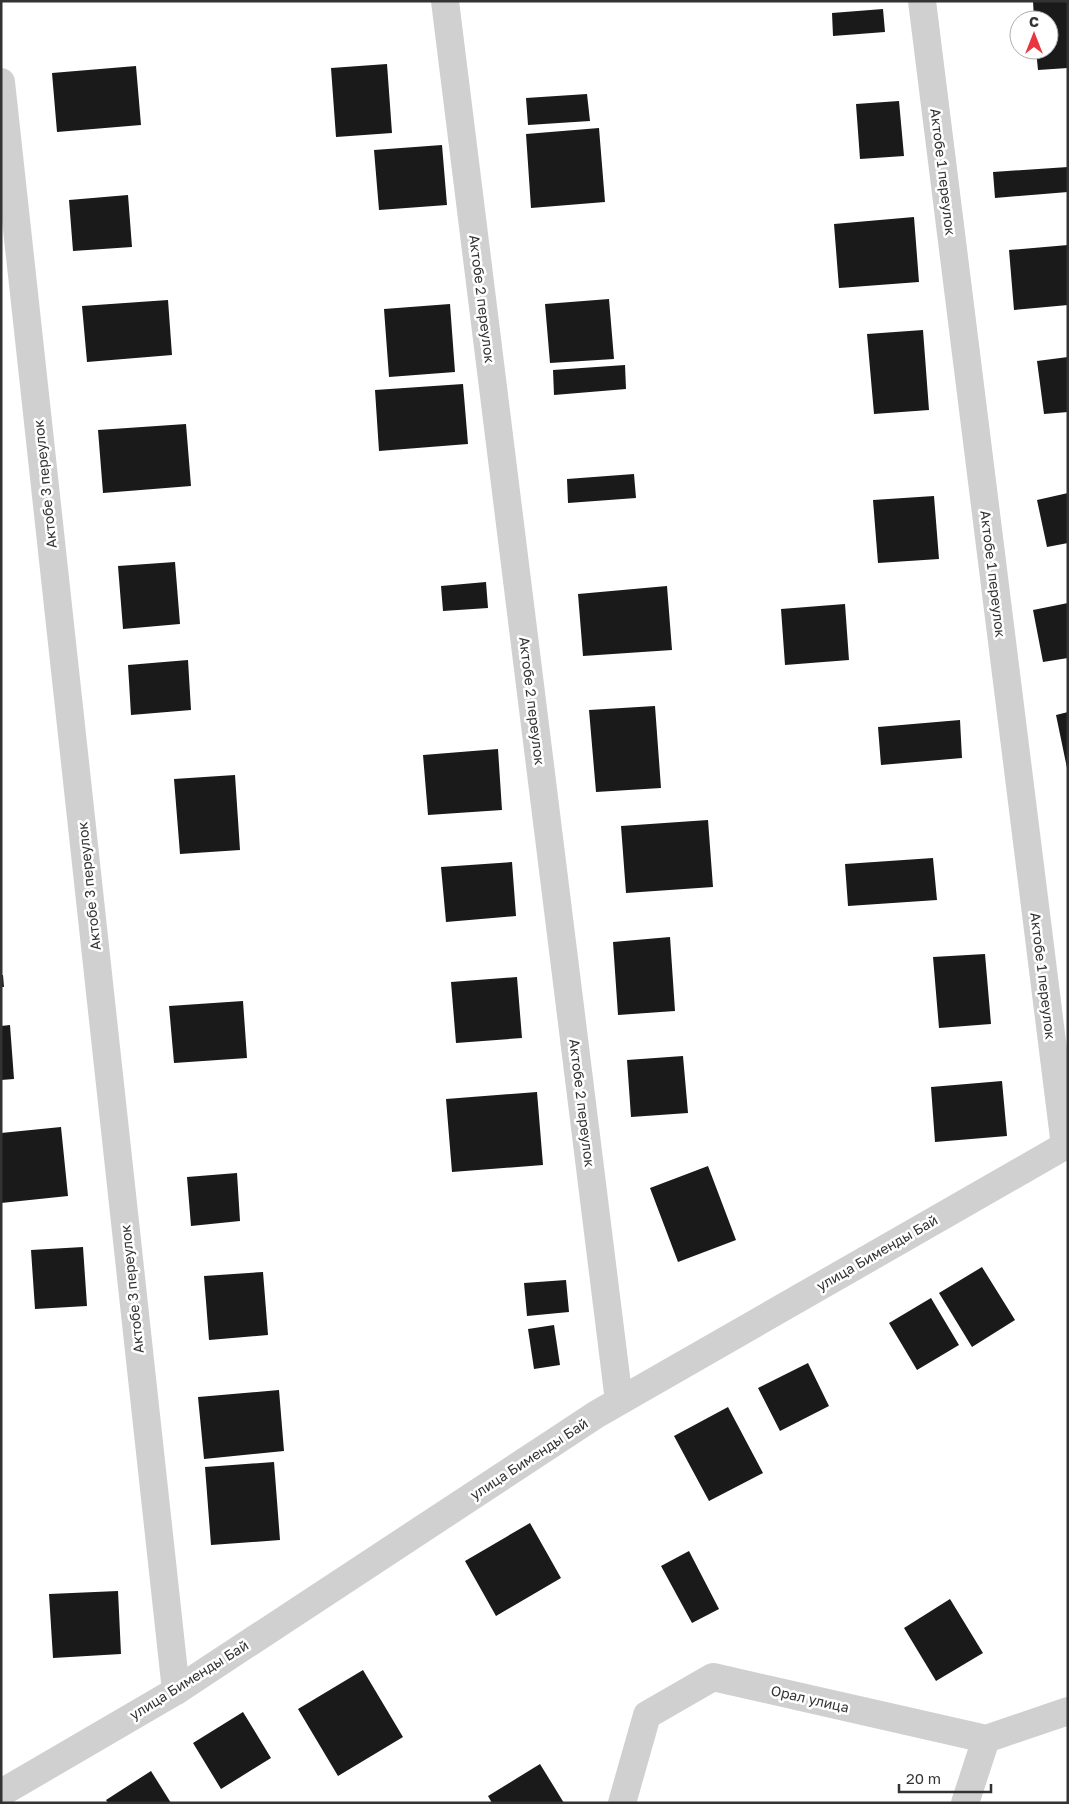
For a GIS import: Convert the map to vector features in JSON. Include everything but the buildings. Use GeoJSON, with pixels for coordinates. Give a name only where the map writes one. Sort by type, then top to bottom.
{"type":"FeatureCollection","features":[{"type":"Feature","properties":{"kind":"street","name":"Актобе 2 переулок"},"geometry":{"type":"LineString","coordinates":[[445,1],[619,1401]]}},
{"type":"Feature","properties":{"kind":"street","name":"Актобе 1 переулок"},"geometry":{"type":"LineString","coordinates":[[922,1],[1066,1145]]}},
{"type":"Feature","properties":{"kind":"street","name":"Актобе 3 переулок"},"geometry":{"type":"LineString","coordinates":[[1,82],[176,1691]]}},
{"type":"Feature","properties":{"kind":"street","name":"улица Бименды Бай"},"geometry":{"type":"LineString","coordinates":[[1,1793],[176,1691],[619,1401],[1066,1145]]}},
{"type":"Feature","properties":{"kind":"street","name":"Орал улица"},"geometry":{"type":"LineString","coordinates":[[622,1803],[647,1715],[713,1677],[986,1739]]}},
{"type":"Feature","properties":{"kind":"street"},"geometry":{"type":"LineString","coordinates":[[965,1803],[986,1739],[1068,1711]]}}]}
